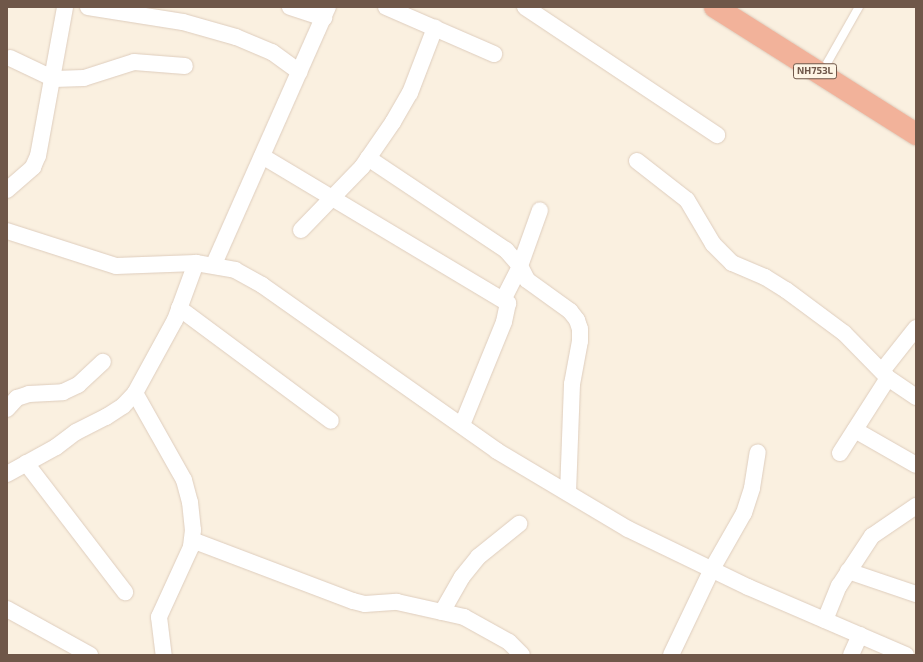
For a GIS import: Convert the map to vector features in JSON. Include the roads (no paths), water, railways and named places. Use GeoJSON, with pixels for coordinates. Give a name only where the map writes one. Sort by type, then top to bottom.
{"type":"FeatureCollection","features":[{"type":"Feature","properties":{"kind":"highway","name":"NH753L"},"geometry":{"type":"LineString","coordinates":[[715,7],[916,134]]}},
{"type":"Feature","properties":{"kind":"street"},"geometry":{"type":"LineString","coordinates":[[7,190],[34,167],[38,156],[54,79],[64,7]]}},
{"type":"Feature","properties":{"kind":"street"},"geometry":{"type":"LineString","coordinates":[[88,7],[183,22],[236,37],[272,52],[300,72]]}},
{"type":"Feature","properties":{"kind":"street"},"geometry":{"type":"LineString","coordinates":[[214,264],[326,12],[290,7]]}},
{"type":"Feature","properties":{"kind":"street"},"geometry":{"type":"LineString","coordinates":[[386,7],[494,54]]}},
{"type":"Feature","properties":{"kind":"street"},"geometry":{"type":"LineString","coordinates":[[525,7],[717,135]]}},
{"type":"Feature","properties":{"kind":"street"},"geometry":{"type":"LineString","coordinates":[[301,230],[368,158],[393,122],[410,93],[436,28]]}},
{"type":"Feature","properties":{"kind":"street"},"geometry":{"type":"LineString","coordinates":[[10,58],[54,79],[84,78],[134,62],[185,66]]}},
{"type":"Feature","properties":{"kind":"street"},"geometry":{"type":"LineString","coordinates":[[262,156],[333,196],[504,298],[508,308],[504,322],[462,426]]}},
{"type":"Feature","properties":{"kind":"street"},"geometry":{"type":"LineString","coordinates":[[368,158],[506,250],[520,266],[530,284],[570,311],[580,329],[572,384],[568,493]]}},
{"type":"Feature","properties":{"kind":"street"},"geometry":{"type":"LineString","coordinates":[[637,161],[687,200],[710,239],[722,255],[732,263],[765,277],[786,290],[844,333],[885,375],[916,397]]}},
{"type":"Feature","properties":{"kind":"street"},"geometry":{"type":"LineString","coordinates":[[504,298],[520,266],[540,210]]}},
{"type":"Feature","properties":{"kind":"street"},"geometry":{"type":"LineString","coordinates":[[7,231],[116,266],[196,263],[214,264],[235,270],[262,285],[497,451],[628,528],[712,569],[906,655]]}},
{"type":"Feature","properties":{"kind":"street"},"geometry":{"type":"LineString","coordinates":[[8,470],[26,464],[76,432],[106,417],[123,406],[135,393],[179,308],[196,263]]}},
{"type":"Feature","properties":{"kind":"street"},"geometry":{"type":"LineString","coordinates":[[179,308],[331,420]]}},
{"type":"Feature","properties":{"kind":"street"},"geometry":{"type":"LineString","coordinates":[[840,453],[855,430],[885,375],[916,328]]}},
{"type":"Feature","properties":{"kind":"street"},"geometry":{"type":"LineString","coordinates":[[7,409],[17,398],[29,394],[68,390],[78,385],[104,362]]}},
{"type":"Feature","properties":{"kind":"street"},"geometry":{"type":"LineString","coordinates":[[135,393],[184,480],[190,502],[192,540],[180,574],[159,617],[164,655]]}},
{"type":"Feature","properties":{"kind":"street"},"geometry":{"type":"LineString","coordinates":[[855,430],[916,465]]}},
{"type":"Feature","properties":{"kind":"street"},"geometry":{"type":"LineString","coordinates":[[671,655],[712,569],[744,513],[752,488],[758,452]]}},
{"type":"Feature","properties":{"kind":"street"},"geometry":{"type":"LineString","coordinates":[[26,464],[125,592]]}},
{"type":"Feature","properties":{"kind":"street"},"geometry":{"type":"LineString","coordinates":[[825,620],[848,571],[872,536],[916,506]]}},
{"type":"Feature","properties":{"kind":"street"},"geometry":{"type":"LineString","coordinates":[[442,612],[462,577],[478,557],[519,524]]}},
{"type":"Feature","properties":{"kind":"street"},"geometry":{"type":"LineString","coordinates":[[192,540],[353,601],[365,604],[397,602],[464,617],[509,642],[522,655]]}},
{"type":"Feature","properties":{"kind":"street"},"geometry":{"type":"LineString","coordinates":[[848,571],[916,594]]}},
{"type":"Feature","properties":{"kind":"street"},"geometry":{"type":"LineString","coordinates":[[7,609],[90,655]]}},
{"type":"Feature","properties":{"kind":"street"},"geometry":{"type":"LineString","coordinates":[[852,655],[860,635]]}},
{"type":"Feature","properties":{"kind":"lane"},"geometry":{"type":"LineString","coordinates":[[821,74],[859,7]]}}]}
